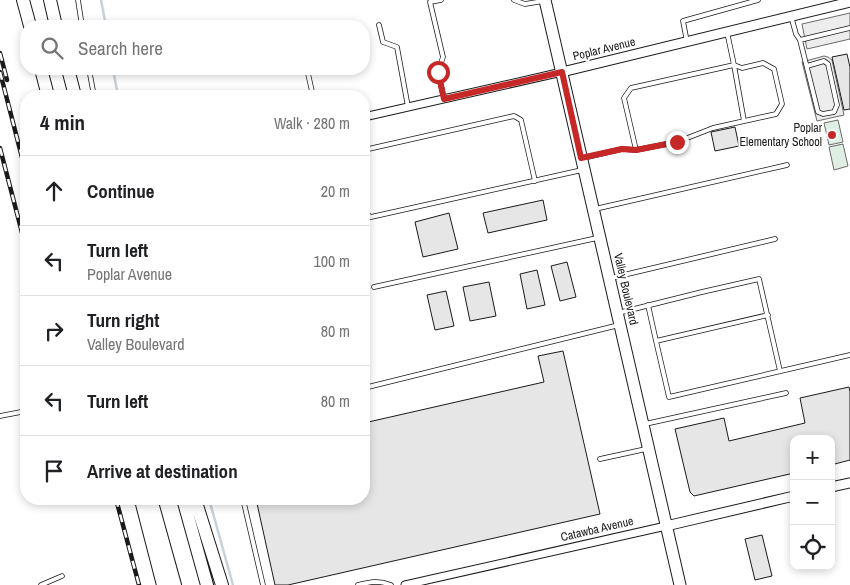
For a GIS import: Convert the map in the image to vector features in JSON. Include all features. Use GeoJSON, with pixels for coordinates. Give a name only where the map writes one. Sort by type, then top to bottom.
{"type":"FeatureCollection","features":[{"type":"Feature","properties":{"kind":"highway"},"geometry":{"type":"LineString","coordinates":[[23,0],[28,20]]}},
{"type":"Feature","properties":{"kind":"highway"},"geometry":{"type":"LineString","coordinates":[[50,0],[55,20]]}},
{"type":"Feature","properties":{"kind":"highway"},"geometry":{"type":"LineString","coordinates":[[43,75],[46,90]]}},
{"type":"Feature","properties":{"kind":"highway"},"geometry":{"type":"LineString","coordinates":[[70,75],[73,90]]}},
{"type":"Feature","properties":{"kind":"highway"},"geometry":{"type":"LineString","coordinates":[[142,505],[163,585]]}},
{"type":"Feature","properties":{"kind":"highway"},"geometry":{"type":"LineString","coordinates":[[153,505],[175,585]]}},
{"type":"Feature","properties":{"kind":"highway"},"geometry":{"type":"LineString","coordinates":[[185,505],[207,585]]}},
{"type":"Feature","properties":{"kind":"highway"},"geometry":{"type":"LineString","coordinates":[[197,505],[222,585]]}},
{"type":"Feature","properties":{"kind":"main road","name":"Valley Boulevard"},"geometry":{"type":"LineString","coordinates":[[545,0],[680,585]]}},
{"type":"Feature","properties":{"kind":"street","name":"Poplar Avenue"},"geometry":{"type":"LineString","coordinates":[[370,116],[687,42],[791,16],[831,3],[850,2]]}},
{"type":"Feature","properties":{"kind":"street"},"geometry":{"type":"LineString","coordinates":[[835,486],[850,483]]}},
{"type":"Feature","properties":{"kind":"street","name":"Catawba Avenue"},"geometry":{"type":"LineString","coordinates":[[405,585],[790,497]]}},
{"type":"Feature","properties":{"kind":"lane"},"geometry":{"type":"LineString","coordinates":[[78,0],[81,20]]}},
{"type":"Feature","properties":{"kind":"lane"},"geometry":{"type":"LineString","coordinates":[[441,0],[430,2],[443,57],[438,72],[444,99]]}},
{"type":"Feature","properties":{"kind":"lane"},"geometry":{"type":"LineString","coordinates":[[514,0],[525,4],[545,0]]}},
{"type":"Feature","properties":{"kind":"lane"},"geometry":{"type":"LineString","coordinates":[[687,42],[683,21],[758,0]]}},
{"type":"Feature","properties":{"kind":"lane"},"geometry":{"type":"LineString","coordinates":[[791,16],[796,34],[800,40],[818,112],[823,114],[834,112],[837,105],[828,64],[824,62],[807,66]]}},
{"type":"Feature","properties":{"kind":"lane"},"geometry":{"type":"LineString","coordinates":[[379,25],[383,42],[397,47],[408,107]]}},
{"type":"Feature","properties":{"kind":"lane"},"geometry":{"type":"LineString","coordinates":[[800,40],[850,28]]}},
{"type":"Feature","properties":{"kind":"lane"},"geometry":{"type":"LineString","coordinates":[[727,32],[744,121]]}},
{"type":"Feature","properties":{"kind":"lane"},"geometry":{"type":"LineString","coordinates":[[581,158],[622,149],[636,150],[677,142],[713,128],[776,114],[782,104],[774,69],[763,63],[742,68],[734,65],[631,88],[624,98],[636,150]]}},
{"type":"Feature","properties":{"kind":"lane"},"geometry":{"type":"LineString","coordinates":[[90,75],[93,90]]}},
{"type":"Feature","properties":{"kind":"lane"},"geometry":{"type":"LineString","coordinates":[[308,75],[311,90]]}},
{"type":"Feature","properties":{"kind":"lane"},"geometry":{"type":"LineString","coordinates":[[370,149],[514,116],[522,120],[535,180]]}},
{"type":"Feature","properties":{"kind":"lane"},"geometry":{"type":"LineString","coordinates":[[593,209],[787,165]]}},
{"type":"Feature","properties":{"kind":"lane"},"geometry":{"type":"LineString","coordinates":[[370,216],[584,170]]}},
{"type":"Feature","properties":{"kind":"lane"},"geometry":{"type":"LineString","coordinates":[[374,287],[600,238]]}},
{"type":"Feature","properties":{"kind":"lane"},"geometry":{"type":"LineString","coordinates":[[609,278],[775,239]]}},
{"type":"Feature","properties":{"kind":"lane"},"geometry":{"type":"LineString","coordinates":[[617,314],[759,279],[780,371]]}},
{"type":"Feature","properties":{"kind":"lane"},"geometry":{"type":"LineString","coordinates":[[648,306],[669,397],[850,355]]}},
{"type":"Feature","properties":{"kind":"lane"},"geometry":{"type":"LineString","coordinates":[[656,341],[768,315]]}},
{"type":"Feature","properties":{"kind":"lane"},"geometry":{"type":"LineString","coordinates":[[370,387],[620,325]]}},
{"type":"Feature","properties":{"kind":"lane"},"geometry":{"type":"LineString","coordinates":[[642,424],[786,394]]}},
{"type":"Feature","properties":{"kind":"lane"},"geometry":{"type":"LineString","coordinates":[[0,416],[20,412]]}},
{"type":"Feature","properties":{"kind":"lane"},"geometry":{"type":"LineString","coordinates":[[600,459],[648,448]]}},
{"type":"Feature","properties":{"kind":"lane"},"geometry":{"type":"LineString","coordinates":[[244,505],[263,585]]}},
{"type":"Feature","properties":{"kind":"lane"},"geometry":{"type":"LineString","coordinates":[[41,585],[62,576]]}},
{"type":"Feature","properties":{"kind":"lane"},"geometry":{"type":"LineString","coordinates":[[358,585],[375,581],[391,585]]}},
{"type":"Feature","properties":{"kind":"green space"},"geometry":{"type":"Polygon","coordinates":[[[838,120],[843,142],[829,145],[824,123],[838,120]]]}},
{"type":"Feature","properties":{"kind":"green space"},"geometry":{"type":"Polygon","coordinates":[[[843,144],[848,166],[834,170],[829,147],[843,144]]]}},
{"type":"Feature","properties":{"kind":"shaded area"},"geometry":{"type":"Polygon","coordinates":[[[850,13],[850,39],[807,49],[802,24],[850,13]]]}},
{"type":"Feature","properties":{"kind":"shaded area"},"geometry":{"type":"Polygon","coordinates":[[[824,56],[832,60],[844,115],[817,121],[802,62],[824,56]]]}},
{"type":"Feature","properties":{"kind":"building"},"geometry":{"type":"Polygon","coordinates":[[[847,54],[850,67],[850,109],[844,110],[832,57],[847,54]]]}},
{"type":"Feature","properties":{"kind":"building"},"geometry":{"type":"Polygon","coordinates":[[[735,127],[739,146],[715,151],[711,132],[735,127]]]}},
{"type":"Feature","properties":{"kind":"building"},"geometry":{"type":"Polygon","coordinates":[[[543,200],[547,220],[488,233],[483,213],[543,200]]]}},
{"type":"Feature","properties":{"kind":"building"},"geometry":{"type":"Polygon","coordinates":[[[449,213],[458,249],[423,257],[415,222],[449,213]]]}},
{"type":"Feature","properties":{"kind":"building"},"geometry":{"type":"Polygon","coordinates":[[[567,262],[576,297],[560,301],[551,266],[567,262]]]}},
{"type":"Feature","properties":{"kind":"building"},"geometry":{"type":"Polygon","coordinates":[[[537,270],[545,305],[527,309],[520,274],[537,270]]]}},
{"type":"Feature","properties":{"kind":"building"},"geometry":{"type":"Polygon","coordinates":[[[489,282],[496,316],[470,321],[463,287],[489,282]]]}},
{"type":"Feature","properties":{"kind":"building"},"geometry":{"type":"Polygon","coordinates":[[[446,291],[454,326],[435,330],[427,295],[446,291]]]}},
{"type":"Feature","properties":{"kind":"building"},"geometry":{"type":"Polygon","coordinates":[[[563,351],[600,514],[288,585],[275,585],[257,505],[370,505],[370,422],[544,382],[538,356],[563,351]]]}},
{"type":"Feature","properties":{"kind":"building"},"geometry":{"type":"Polygon","coordinates":[[[849,387],[850,460],[835,464],[835,435],[790,435],[790,474],[694,496],[690,492],[675,429],[724,418],[729,441],[805,423],[800,398],[849,387]]]}},
{"type":"Feature","properties":{"kind":"building"},"geometry":{"type":"Polygon","coordinates":[[[762,535],[772,576],[755,580],[745,539],[762,535]]]}},
{"type":"Feature","properties":{"kind":"waterway"},"geometry":{"type":"LineString","coordinates":[[101,0],[105,20]]}},
{"type":"Feature","properties":{"kind":"waterway"},"geometry":{"type":"LineString","coordinates":[[114,75],[117,90]]}},
{"type":"Feature","properties":{"kind":"waterway"},"geometry":{"type":"LineString","coordinates":[[211,505],[233,585]]}},
{"type":"Feature","properties":{"kind":"railway"},"geometry":{"type":"LineString","coordinates":[[0,53],[7,80]]}},
{"type":"Feature","properties":{"kind":"railway"},"geometry":{"type":"LineString","coordinates":[[0,72],[20,150]]}},
{"type":"Feature","properties":{"kind":"railway"},"geometry":{"type":"LineString","coordinates":[[0,148],[20,225]]}},
{"type":"Feature","properties":{"kind":"railway"},"geometry":{"type":"LineString","coordinates":[[118,505],[139,585]]}},
{"type":"Feature","properties":{"kind":"place","name":"Poplar Elementary School"},"geometry":{"type":"Point","coordinates":[832,135]}},
{"type":"Feature","properties":{"kind":"route"},"geometry":{"type":"LineString","coordinates":[[438,72],[444,99],[562,72],[581,158],[622,149],[636,150],[677,142]]}}]}
